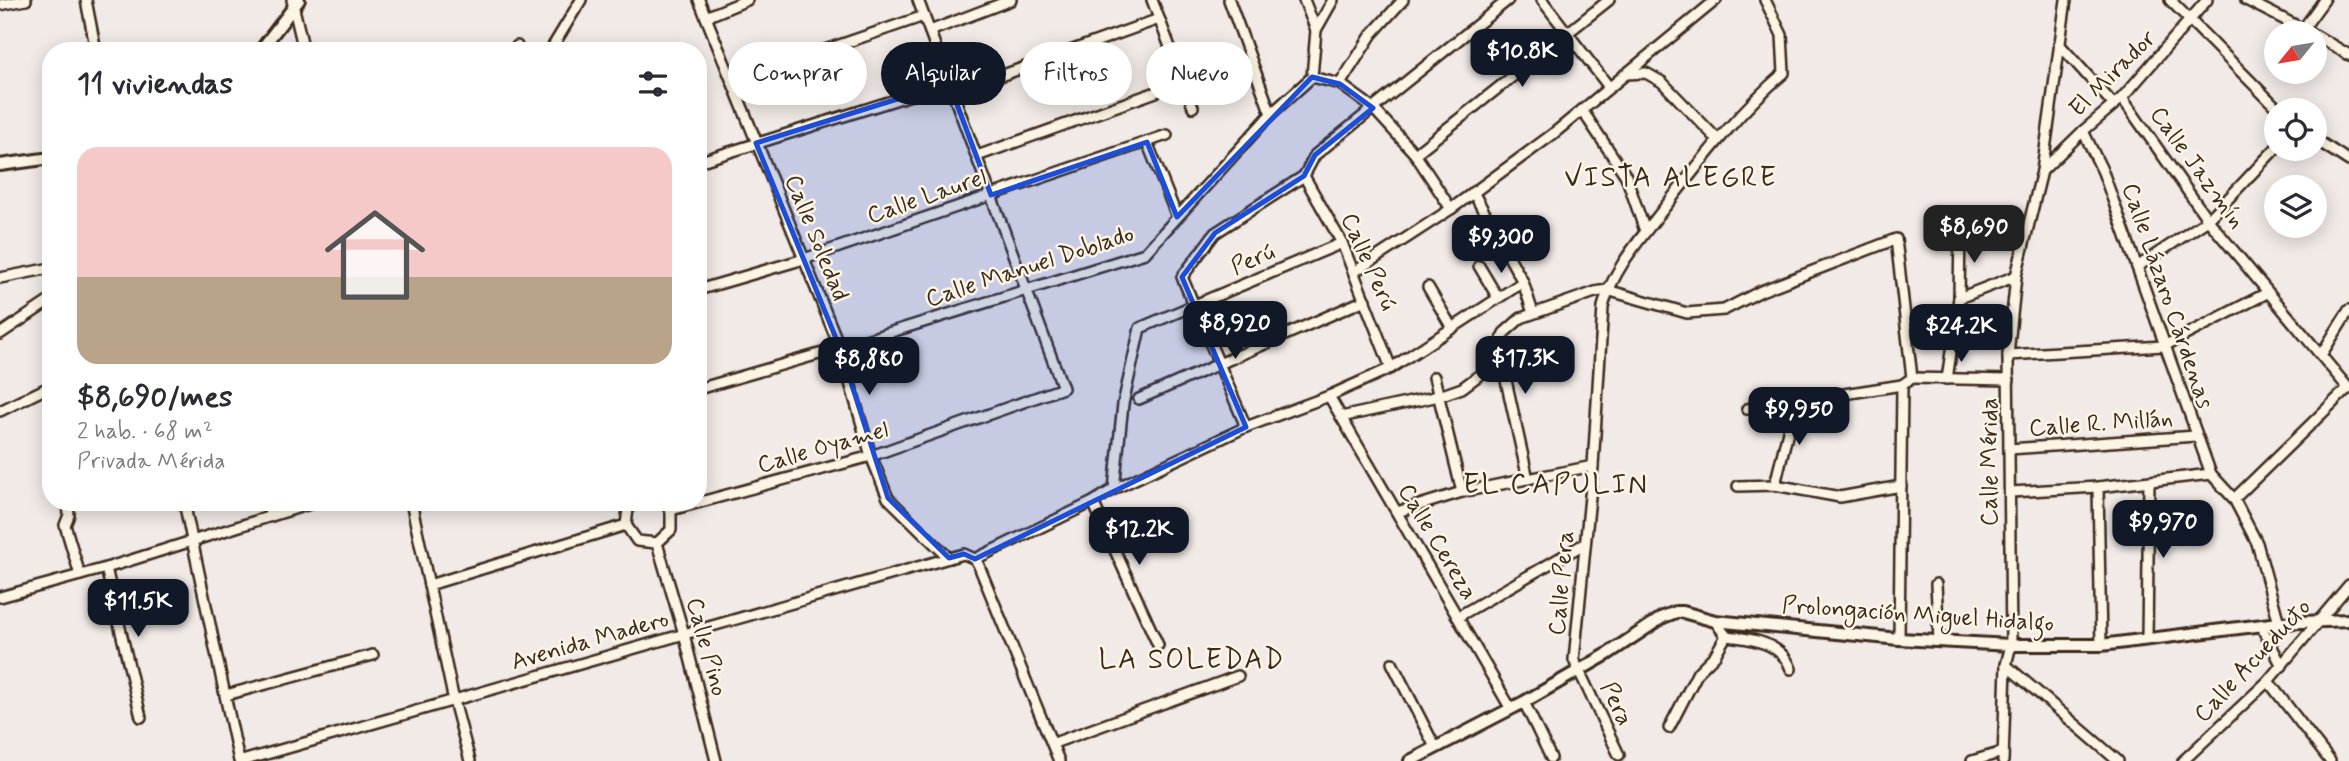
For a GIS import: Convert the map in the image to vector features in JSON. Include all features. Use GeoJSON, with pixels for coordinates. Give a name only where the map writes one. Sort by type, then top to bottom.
{"type":"FeatureCollection","features":[{"type":"Feature","properties":{"kind":"street"},"geometry":{"type":"LineString","coordinates":[[0,5],[26,0]]}},
{"type":"Feature","properties":{"kind":"street"},"geometry":{"type":"LineString","coordinates":[[86,0],[94,42]]}},
{"type":"Feature","properties":{"kind":"street"},"geometry":{"type":"LineString","coordinates":[[555,42],[581,0]]}},
{"type":"Feature","properties":{"kind":"street","name":"Calle Soledad"},"geometry":{"type":"LineString","coordinates":[[699,0],[728,68]]}},
{"type":"Feature","properties":{"kind":"street"},"geometry":{"type":"LineString","coordinates":[[706,17],[747,0]]}},
{"type":"Feature","properties":{"kind":"street"},"geometry":{"type":"LineString","coordinates":[[918,0],[934,42]]}},
{"type":"Feature","properties":{"kind":"street"},"geometry":{"type":"LineString","coordinates":[[930,31],[1011,0]]}},
{"type":"Feature","properties":{"kind":"street"},"geometry":{"type":"LineString","coordinates":[[1152,0],[1168,42]]}},
{"type":"Feature","properties":{"kind":"street"},"geometry":{"type":"LineString","coordinates":[[1229,0],[1271,114]]}},
{"type":"Feature","properties":{"kind":"street"},"geometry":{"type":"LineString","coordinates":[[1304,0],[1316,30],[1314,78],[1337,84],[1373,108],[1415,154],[1451,209]]}},
{"type":"Feature","properties":{"kind":"street"},"geometry":{"type":"LineString","coordinates":[[1316,30],[1333,0]]}},
{"type":"Feature","properties":{"kind":"street"},"geometry":{"type":"LineString","coordinates":[[1337,84],[1372,34],[1403,0]]}},
{"type":"Feature","properties":{"kind":"street"},"geometry":{"type":"LineString","coordinates":[[1246,427],[1182,276],[1215,233],[1304,176],[1315,155],[1508,0]]}},
{"type":"Feature","properties":{"kind":"street"},"geometry":{"type":"LineString","coordinates":[[1542,0],[1609,87]]}},
{"type":"Feature","properties":{"kind":"street"},"geometry":{"type":"LineString","coordinates":[[1415,154],[1609,0]]}},
{"type":"Feature","properties":{"kind":"street"},"geometry":{"type":"LineString","coordinates":[[1354,272],[1451,209],[1553,134],[1716,0]]}},
{"type":"Feature","properties":{"kind":"street"},"geometry":{"type":"LineString","coordinates":[[1607,290],[1645,231],[1718,140],[1760,93],[1784,73],[1782,35],[1765,0]]}},
{"type":"Feature","properties":{"kind":"street","name":"Calle Mérida"},"geometry":{"type":"LineString","coordinates":[[2003,756],[2006,665],[2011,645],[2008,355],[2016,276],[2042,171],[2066,0]]}},
{"type":"Feature","properties":{"kind":"street"},"geometry":{"type":"LineString","coordinates":[[2170,0],[2267,98]]}},
{"type":"Feature","properties":{"kind":"street","name":"El Mirador"},"geometry":{"type":"LineString","coordinates":[[2042,171],[2122,97],[2207,0]]}},
{"type":"Feature","properties":{"kind":"street"},"geometry":{"type":"LineString","coordinates":[[2246,0],[2287,21]]}},
{"type":"Feature","properties":{"kind":"street"},"geometry":{"type":"LineString","coordinates":[[2315,21],[2324,0]]}},
{"type":"Feature","properties":{"kind":"street"},"geometry":{"type":"LineString","coordinates":[[267,42],[295,3]]}},
{"type":"Feature","properties":{"kind":"street"},"geometry":{"type":"LineString","coordinates":[[295,3],[302,42]]}},
{"type":"Feature","properties":{"kind":"street"},"geometry":{"type":"LineString","coordinates":[[849,42],[924,16]]}},
{"type":"Feature","properties":{"kind":"street"},"geometry":{"type":"LineString","coordinates":[[1006,70],[1159,19]]}},
{"type":"Feature","properties":{"kind":"street"},"geometry":{"type":"LineString","coordinates":[[2328,43],[2349,55]]}},
{"type":"Feature","properties":{"kind":"street","name":"Calle Jazmín"},"geometry":{"type":"LineString","coordinates":[[2059,44],[2114,105]]}},
{"type":"Feature","properties":{"kind":"street"},"geometry":{"type":"LineString","coordinates":[[1625,74],[1646,73],[1662,82],[1718,140]]}},
{"type":"Feature","properties":{"kind":"street","name":"Calle Manuel Doblado"},"geometry":{"type":"LineString","coordinates":[[707,385],[840,348],[1145,253],[1271,114],[1314,78]]}},
{"type":"Feature","properties":{"kind":"street"},"geometry":{"type":"LineString","coordinates":[[977,156],[1146,96]]}},
{"type":"Feature","properties":{"kind":"street","name":"Calle Jazmín"},"geometry":{"type":"LineString","coordinates":[[2122,97],[2208,220],[2349,389]]}},
{"type":"Feature","properties":{"kind":"street","name":"Calle Soledad"},"geometry":{"type":"LineString","coordinates":[[742,105],[840,348],[871,456],[888,498],[949,558]]}},
{"type":"Feature","properties":{"kind":"street"},"geometry":{"type":"LineString","coordinates":[[707,159],[891,105]]}},
{"type":"Feature","properties":{"kind":"street"},"geometry":{"type":"LineString","coordinates":[[958,105],[1027,290]]}},
{"type":"Feature","properties":{"kind":"street"},"geometry":{"type":"LineString","coordinates":[[1582,110],[1626,176],[1645,231]]}},
{"type":"Feature","properties":{"kind":"street","name":"Calle Lázaro Cárdenas"},"geometry":{"type":"LineString","coordinates":[[2083,131],[2103,172],[2211,474]]}},
{"type":"Feature","properties":{"kind":"street","name":"Calle Laurel"},"geometry":{"type":"LineString","coordinates":[[707,287],[804,259],[1167,135]]}},
{"type":"Feature","properties":{"kind":"street"},"geometry":{"type":"LineString","coordinates":[[1147,142],[1177,217]]}},
{"type":"Feature","properties":{"kind":"street"},"geometry":{"type":"LineString","coordinates":[[2327,146],[2349,160]]}},
{"type":"Feature","properties":{"kind":"street"},"geometry":{"type":"LineString","coordinates":[[0,165],[42,159]]}},
{"type":"Feature","properties":{"kind":"street"},"geometry":{"type":"LineString","coordinates":[[2137,267],[2208,220],[2264,161]]}},
{"type":"Feature","properties":{"kind":"street","name":"Calle Perú"},"geometry":{"type":"LineString","coordinates":[[1304,176],[1342,243],[1391,368]]}},
{"type":"Feature","properties":{"kind":"street"},"geometry":{"type":"LineString","coordinates":[[1473,192],[1523,282],[1533,313]]}},
{"type":"Feature","properties":{"kind":"street"},"geometry":{"type":"LineString","coordinates":[[1947,379],[1959,299],[1959,230]]}},
{"type":"Feature","properties":{"kind":"street"},"geometry":{"type":"LineString","coordinates":[[1528,479],[1499,349],[1504,333],[1521,318],[1595,292],[1607,290],[1687,313],[1724,310],[1761,291],[1896,239],[1912,378]]}},
{"type":"Feature","properties":{"kind":"street","name":"Perú"},"geometry":{"type":"LineString","coordinates":[[1114,489],[1123,404],[1140,328],[1342,243]]}},
{"type":"Feature","properties":{"kind":"street"},"geometry":{"type":"LineString","coordinates":[[1479,266],[1498,298]]}},
{"type":"Feature","properties":{"kind":"street"},"geometry":{"type":"LineString","coordinates":[[0,278],[42,270]]}},
{"type":"Feature","properties":{"kind":"street"},"geometry":{"type":"LineString","coordinates":[[1959,299],[2016,276]]}},
{"type":"Feature","properties":{"kind":"street"},"geometry":{"type":"LineString","coordinates":[[975,559],[1246,427],[1329,396],[1391,368],[1523,282]]}},
{"type":"Feature","properties":{"kind":"street"},"geometry":{"type":"LineString","coordinates":[[1428,287],[1452,328]]}},
{"type":"Feature","properties":{"kind":"street","name":"Calle Oyamel"},"geometry":{"type":"LineString","coordinates":[[707,500],[871,456],[1063,388],[1027,290]]}},
{"type":"Feature","properties":{"kind":"street","name":"Calle Pera"},"geometry":{"type":"LineString","coordinates":[[1579,670],[1574,660],[1593,466],[1603,307],[1607,290]]}},
{"type":"Feature","properties":{"kind":"street"},"geometry":{"type":"LineString","coordinates":[[2008,355],[2164,346],[2267,293]]}},
{"type":"Feature","properties":{"kind":"street"},"geometry":{"type":"LineString","coordinates":[[1139,399],[1365,300]]}},
{"type":"Feature","properties":{"kind":"street"},"geometry":{"type":"LineString","coordinates":[[0,334],[42,306]]}},
{"type":"Feature","properties":{"kind":"street"},"geometry":{"type":"LineString","coordinates":[[2321,355],[2349,310]]}},
{"type":"Feature","properties":{"kind":"street"},"geometry":{"type":"LineString","coordinates":[[1341,417],[1439,396],[1462,388],[1501,359]]}},
{"type":"Feature","properties":{"kind":"street"},"geometry":{"type":"LineString","coordinates":[[1434,377],[1462,492]]}},
{"type":"Feature","properties":{"kind":"street"},"geometry":{"type":"LineString","coordinates":[[1747,409],[1902,385],[1912,378],[2009,380]]}},
{"type":"Feature","properties":{"kind":"street"},"geometry":{"type":"LineString","coordinates":[[1899,639],[1902,385]]}},
{"type":"Feature","properties":{"kind":"street"},"geometry":{"type":"LineString","coordinates":[[2234,499],[2349,389]]}},
{"type":"Feature","properties":{"kind":"street"},"geometry":{"type":"LineString","coordinates":[[0,411],[42,390]]}},
{"type":"Feature","properties":{"kind":"street","name":"Calle Cereza"},"geometry":{"type":"LineString","coordinates":[[1329,396],[1511,709]]}},
{"type":"Feature","properties":{"kind":"street"},"geometry":{"type":"LineString","coordinates":[[1775,485],[1795,402]]}},
{"type":"Feature","properties":{"kind":"street","name":"Calle R. Millán"},"geometry":{"type":"LineString","coordinates":[[2009,449],[2196,436]]}},
{"type":"Feature","properties":{"kind":"street"},"geometry":{"type":"LineString","coordinates":[[1397,512],[1462,492],[1593,466]]}},
{"type":"Feature","properties":{"kind":"street"},"geometry":{"type":"LineString","coordinates":[[2010,492],[2098,487],[2211,474],[2234,499],[2257,543],[2279,624]]}},
{"type":"Feature","properties":{"kind":"street"},"geometry":{"type":"LineString","coordinates":[[2147,639],[2149,482]]}},
{"type":"Feature","properties":{"kind":"street"},"geometry":{"type":"LineString","coordinates":[[1738,486],[1775,485],[1840,497],[1900,486]]}},
{"type":"Feature","properties":{"kind":"street"},"geometry":{"type":"LineString","coordinates":[[2098,487],[2101,645]]}},
{"type":"Feature","properties":{"kind":"street"},"geometry":{"type":"LineString","coordinates":[[1093,502],[1158,645]]}},
{"type":"Feature","properties":{"kind":"street"},"geometry":{"type":"LineString","coordinates":[[69,511],[65,525],[80,575]]}},
{"type":"Feature","properties":{"kind":"street"},"geometry":{"type":"LineString","coordinates":[[186,511],[240,761]]}},
{"type":"Feature","properties":{"kind":"street"},"geometry":{"type":"LineString","coordinates":[[270,511],[271,516]]}},
{"type":"Feature","properties":{"kind":"street"},"geometry":{"type":"LineString","coordinates":[[0,597],[106,568],[287,511]]}},
{"type":"Feature","properties":{"kind":"street"},"geometry":{"type":"LineString","coordinates":[[413,511],[454,701],[470,761]]}},
{"type":"Feature","properties":{"kind":"street"},"geometry":{"type":"LineString","coordinates":[[628,511],[626,525],[638,541],[656,543],[671,530],[671,511]]}},
{"type":"Feature","properties":{"kind":"street"},"geometry":{"type":"LineString","coordinates":[[429,585],[626,525]]}},
{"type":"Feature","properties":{"kind":"street","name":"Calle Pino"},"geometry":{"type":"LineString","coordinates":[[656,543],[684,634],[716,761]]}},
{"type":"Feature","properties":{"kind":"street"},"geometry":{"type":"LineString","coordinates":[[1459,616],[1584,544]]}},
{"type":"Feature","properties":{"kind":"street"},"geometry":{"type":"LineString","coordinates":[[949,558],[964,554],[975,559],[1059,761]]}},
{"type":"Feature","properties":{"kind":"street","name":"Avenida Madero"},"geometry":{"type":"LineString","coordinates":[[240,761],[949,558]]}},
{"type":"Feature","properties":{"kind":"street"},"geometry":{"type":"LineString","coordinates":[[106,568],[141,718]]}},
{"type":"Feature","properties":{"kind":"street"},"geometry":{"type":"LineString","coordinates":[[1936,584],[1939,640]]}},
{"type":"Feature","properties":{"kind":"street","name":"Calle Acueducto"},"geometry":{"type":"LineString","coordinates":[[2183,761],[2267,681],[2349,585]]}},
{"type":"Feature","properties":{"kind":"street","name":"Prolongación Miguel Hidalgo"},"geometry":{"type":"LineString","coordinates":[[1410,761],[1431,753],[1524,702],[1663,617],[1676,612],[1715,621],[1899,639],[2011,645],[2101,645],[2279,624],[2349,620]]}},
{"type":"Feature","properties":{"kind":"street"},"geometry":{"type":"LineString","coordinates":[[1715,621],[1726,636],[1770,645],[1787,659],[1791,669]]}},
{"type":"Feature","properties":{"kind":"street"},"geometry":{"type":"LineString","coordinates":[[2261,626],[2281,666]]}},
{"type":"Feature","properties":{"kind":"street"},"geometry":{"type":"LineString","coordinates":[[1669,728],[1698,672],[1715,655],[1726,636]]}},
{"type":"Feature","properties":{"kind":"street"},"geometry":{"type":"LineString","coordinates":[[226,695],[373,655]]}},
{"type":"Feature","properties":{"kind":"street"},"geometry":{"type":"LineString","coordinates":[[1392,663],[1431,753]]}},
{"type":"Feature","properties":{"kind":"street"},"geometry":{"type":"LineString","coordinates":[[2006,665],[2119,761]]}},
{"type":"Feature","properties":{"kind":"street","name":"Pera"},"geometry":{"type":"LineString","coordinates":[[1579,670],[1619,755]]}},
{"type":"Feature","properties":{"kind":"street"},"geometry":{"type":"LineString","coordinates":[[1054,744],[1238,676]]}},
{"type":"Feature","properties":{"kind":"street"},"geometry":{"type":"LineString","coordinates":[[2267,681],[2327,760]]}},
{"type":"Feature","properties":{"kind":"street"},"geometry":{"type":"LineString","coordinates":[[1524,702],[1551,758]]}},
{"type":"Feature","properties":{"kind":"street"},"geometry":{"type":"LineString","coordinates":[[1974,760],[2003,756]]}},
{"type":"Feature","properties":{"kind":"highlighted area"},"geometry":{"type":"Polygon","coordinates":[[[1312,77],[1340,84],[1373,108],[1315,155],[1304,176],[1215,233],[1182,277],[1246,427],[975,559],[964,554],[949,558],[888,498],[840,348],[756,143],[949,83],[991,195],[1147,142],[1177,217],[1312,77]]]}},
{"type":"Feature","properties":{"kind":"district","name":"VISTA ALEGRE"},"geometry":{"type":"Point","coordinates":[1671,178]}},
{"type":"Feature","properties":{"kind":"district","name":"EL CAPULIN"},"geometry":{"type":"Point","coordinates":[1556,485]}},
{"type":"Feature","properties":{"kind":"district","name":"LA SOLEDAD"},"geometry":{"type":"Point","coordinates":[1192,660]}}]}
